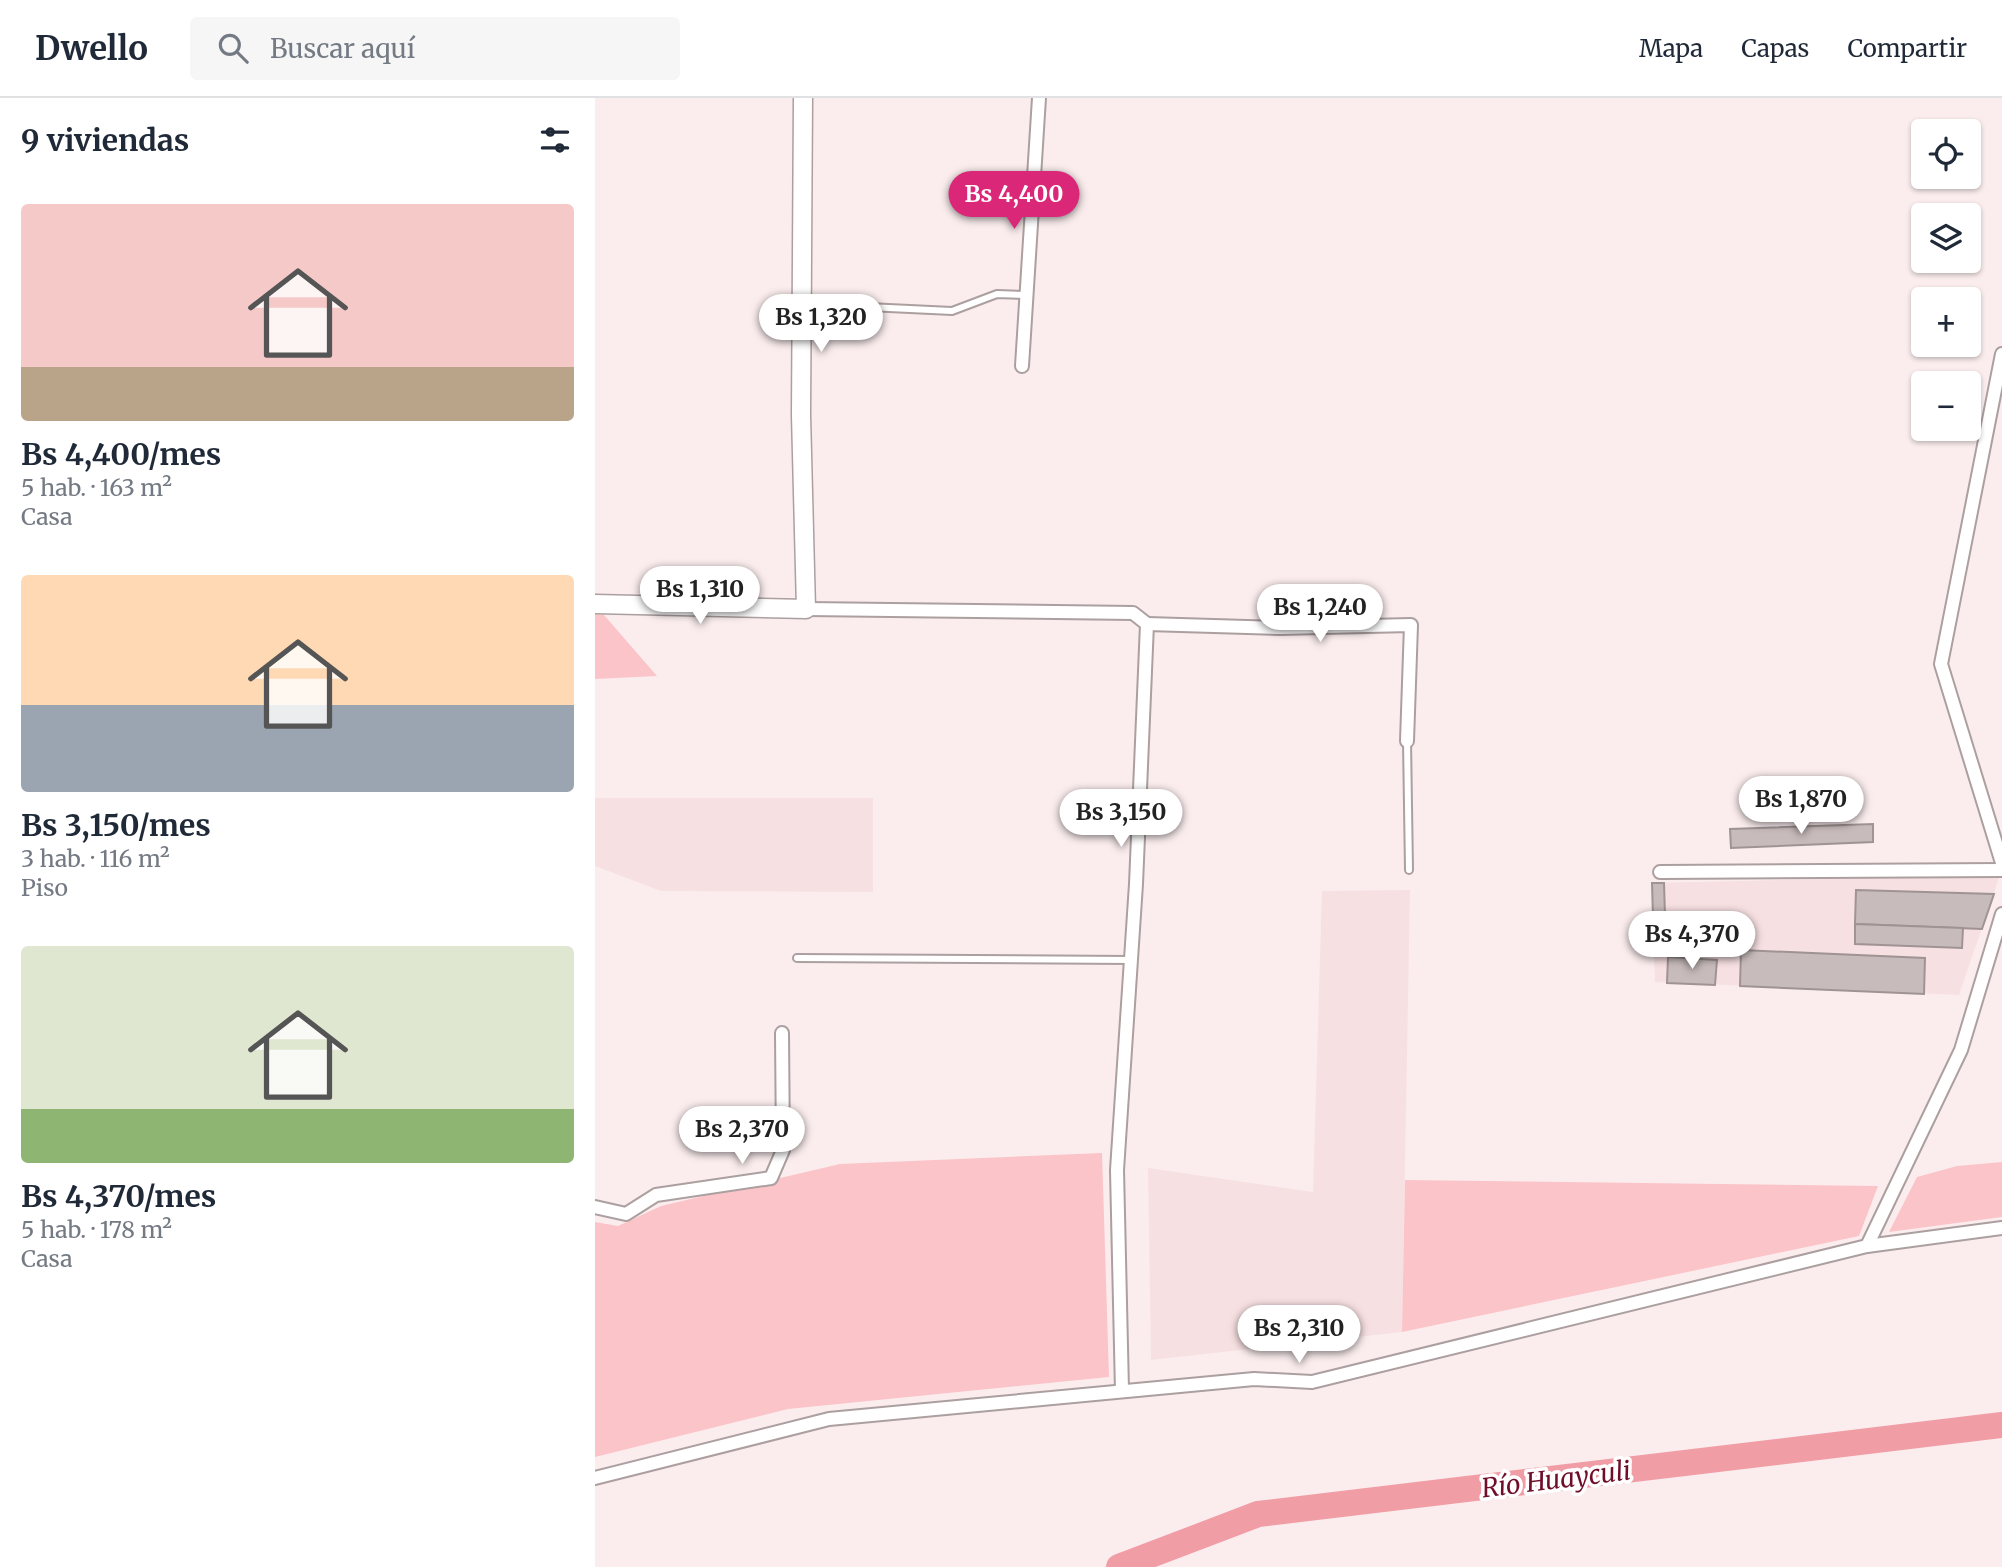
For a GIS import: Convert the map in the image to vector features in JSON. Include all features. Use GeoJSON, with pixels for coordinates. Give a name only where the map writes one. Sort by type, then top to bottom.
{"type":"FeatureCollection","features":[{"type":"Feature","properties":{"kind":"main road"},"geometry":{"type":"LineString","coordinates":[[595,604],[806,609],[802,304],[803,98]]}},
{"type":"Feature","properties":{"kind":"street"},"geometry":{"type":"LineString","coordinates":[[1022,366],[1039,98]]}},
{"type":"Feature","properties":{"kind":"street"},"geometry":{"type":"LineString","coordinates":[[2002,354],[1941,664],[2002,863]]}},
{"type":"Feature","properties":{"kind":"street"},"geometry":{"type":"LineString","coordinates":[[806,609],[1133,613],[1147,624],[1280,628],[1411,625],[1406,741]]}},
{"type":"Feature","properties":{"kind":"street"},"geometry":{"type":"LineString","coordinates":[[1122,1391],[1117,1170],[1131,960],[1147,624]]}},
{"type":"Feature","properties":{"kind":"street"},"geometry":{"type":"LineString","coordinates":[[1660,872],[2002,870]]}},
{"type":"Feature","properties":{"kind":"street"},"geometry":{"type":"LineString","coordinates":[[1867,1246],[1961,1049],[2002,914]]}},
{"type":"Feature","properties":{"kind":"street"},"geometry":{"type":"LineString","coordinates":[[595,1207],[626,1214],[656,1195],[771,1178],[783,1150],[782,1033]]}},
{"type":"Feature","properties":{"kind":"street"},"geometry":{"type":"LineString","coordinates":[[595,1478],[829,1419],[1254,1379],[1313,1382],[1867,1246],[2002,1228]]}},
{"type":"Feature","properties":{"kind":"lane"},"geometry":{"type":"LineString","coordinates":[[802,304],[952,311],[997,294],[1027,295]]}},
{"type":"Feature","properties":{"kind":"lane"},"geometry":{"type":"LineString","coordinates":[[1406,741],[1409,870]]}},
{"type":"Feature","properties":{"kind":"lane"},"geometry":{"type":"LineString","coordinates":[[797,958],[1131,960]]}},
{"type":"Feature","properties":{"kind":"shaded area"},"geometry":{"type":"Polygon","coordinates":[[[595,614],[604,615],[657,676],[595,679],[595,614]]]}},
{"type":"Feature","properties":{"kind":"shaded area"},"geometry":{"type":"Polygon","coordinates":[[[595,798],[873,798],[873,892],[661,891],[595,866],[595,798]]]}},
{"type":"Feature","properties":{"kind":"shaded area"},"geometry":{"type":"Polygon","coordinates":[[[2000,875],[1959,995],[1655,982],[1652,883],[2000,875]]]}},
{"type":"Feature","properties":{"kind":"shaded area"},"geometry":{"type":"Polygon","coordinates":[[[1410,890],[1402,1332],[1151,1360],[1148,1168],[1313,1192],[1322,891],[1410,890]]]}},
{"type":"Feature","properties":{"kind":"shaded area"},"geometry":{"type":"Polygon","coordinates":[[[1102,1153],[1109,1377],[788,1409],[595,1457],[595,1222],[618,1226],[661,1206],[840,1164],[1102,1153]]]}},
{"type":"Feature","properties":{"kind":"shaded area"},"geometry":{"type":"Polygon","coordinates":[[[2002,1162],[2002,1217],[1889,1232],[1917,1177],[1957,1166],[2002,1162]]]}},
{"type":"Feature","properties":{"kind":"shaded area"},"geometry":{"type":"Polygon","coordinates":[[[1405,1180],[1878,1186],[1859,1236],[1402,1332],[1405,1180]]]}},
{"type":"Feature","properties":{"kind":"building"},"geometry":{"type":"Polygon","coordinates":[[[1873,824],[1873,842],[1731,848],[1730,829],[1873,824]]]}},
{"type":"Feature","properties":{"kind":"building"},"geometry":{"type":"Polygon","coordinates":[[[1652,883],[1664,883],[1666,950],[1654,951],[1652,883]]]}},
{"type":"Feature","properties":{"kind":"building"},"geometry":{"type":"Polygon","coordinates":[[[1856,890],[1994,894],[1982,929],[1855,924],[1856,890]]]}},
{"type":"Feature","properties":{"kind":"building"},"geometry":{"type":"Polygon","coordinates":[[[1855,924],[1963,928],[1962,948],[1855,944],[1855,924]]]}},
{"type":"Feature","properties":{"kind":"building"},"geometry":{"type":"Polygon","coordinates":[[[1741,950],[1925,958],[1924,994],[1740,986],[1741,950]]]}},
{"type":"Feature","properties":{"kind":"building"},"geometry":{"type":"Polygon","coordinates":[[[1668,957],[1717,960],[1715,985],[1667,983],[1668,957]]]}},
{"type":"Feature","properties":{"kind":"waterway","name":"Río Huayculi"},"geometry":{"type":"LineString","coordinates":[[1119,1567],[1258,1514],[2002,1425]]}}]}
